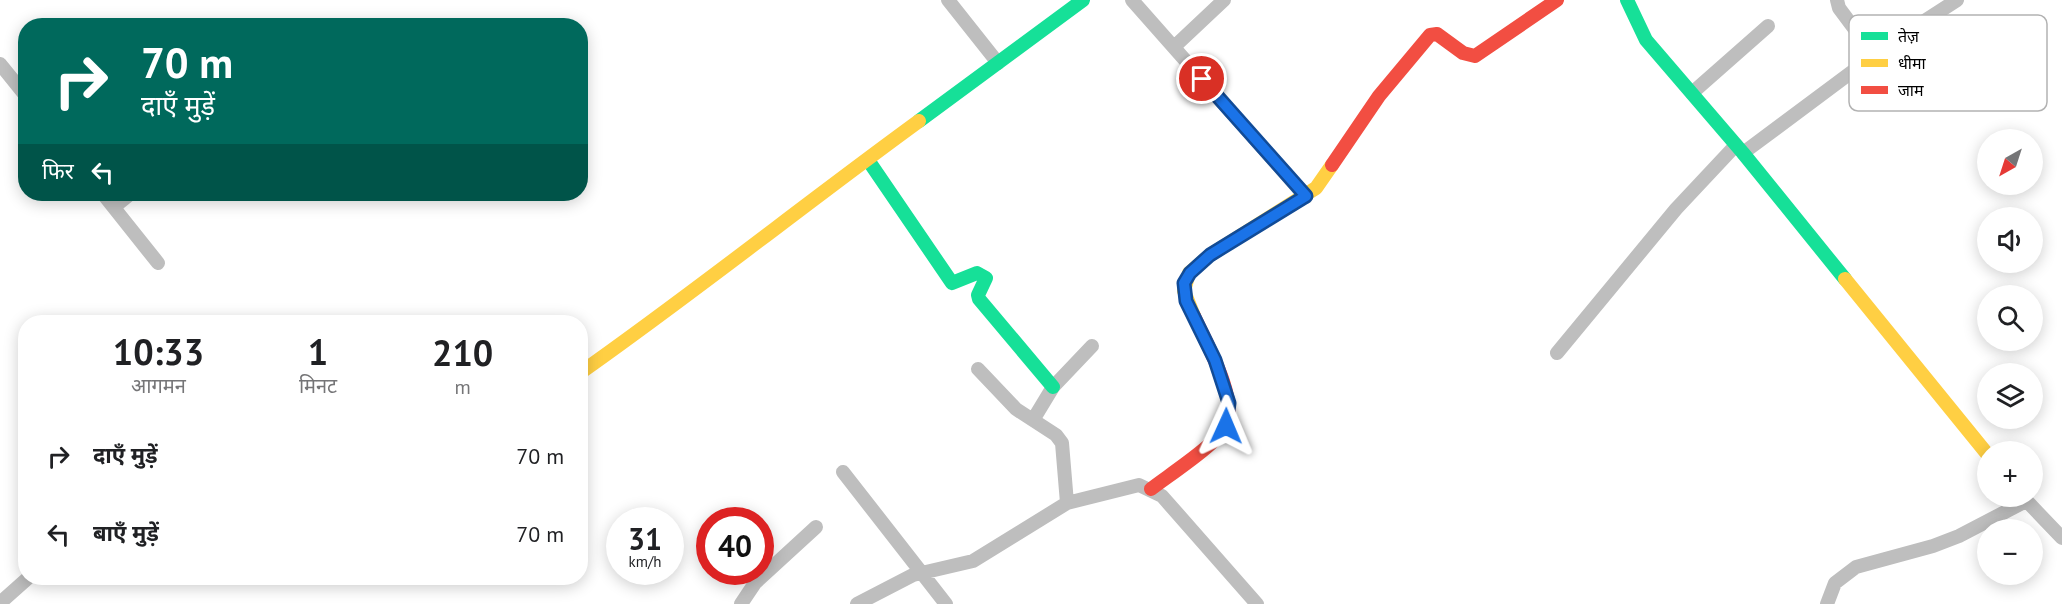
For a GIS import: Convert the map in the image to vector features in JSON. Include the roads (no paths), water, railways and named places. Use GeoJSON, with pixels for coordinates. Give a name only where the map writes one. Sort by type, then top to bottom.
{"type":"FeatureCollection","features":[{"type":"Feature","properties":{"kind":"street"},"geometry":{"type":"LineString","coordinates":[[948,0],[998,63]]}},
{"type":"Feature","properties":{"kind":"street"},"geometry":{"type":"LineString","coordinates":[[588,367],[670,310],[769,231],[1083,0]]}},
{"type":"Feature","properties":{"kind":"street"},"geometry":{"type":"LineString","coordinates":[[1132,0],[1306,196]]}},
{"type":"Feature","properties":{"kind":"street"},"geometry":{"type":"LineString","coordinates":[[1174,47],[1224,0]]}},
{"type":"Feature","properties":{"kind":"street"},"geometry":{"type":"LineString","coordinates":[[1151,489],[1219,434],[1229,419],[1225,392],[1215,360],[1186,301],[1184,283],[1190,273],[1210,255],[1306,196],[1330,169],[1379,96],[1430,35],[1437,34],[1462,53],[1475,56],[1557,0]]}},
{"type":"Feature","properties":{"kind":"street"},"geometry":{"type":"LineString","coordinates":[[1627,0],[1646,40],[1739,149],[1977,441]]}},
{"type":"Feature","properties":{"kind":"street"},"geometry":{"type":"LineString","coordinates":[[1837,0],[1839,8],[1849,21]]}},
{"type":"Feature","properties":{"kind":"street"},"geometry":{"type":"LineString","coordinates":[[1934,15],[1957,0]]}},
{"type":"Feature","properties":{"kind":"street"},"geometry":{"type":"LineString","coordinates":[[1692,93],[1768,26]]}},
{"type":"Feature","properties":{"kind":"street"},"geometry":{"type":"LineString","coordinates":[[0,64],[18,86]]}},
{"type":"Feature","properties":{"kind":"street"},"geometry":{"type":"LineString","coordinates":[[1557,353],[1676,209],[1739,149],[1849,72]]}},
{"type":"Feature","properties":{"kind":"street"},"geometry":{"type":"LineString","coordinates":[[868,160],[952,283],[977,273],[986,278],[978,295],[979,299],[1053,387]]}},
{"type":"Feature","properties":{"kind":"street"},"geometry":{"type":"LineString","coordinates":[[109,201],[158,263]]}},
{"type":"Feature","properties":{"kind":"street"},"geometry":{"type":"LineString","coordinates":[[114,207],[121,201]]}},
{"type":"Feature","properties":{"kind":"street"},"geometry":{"type":"LineString","coordinates":[[1033,420],[1053,387],[1092,346]]}},
{"type":"Feature","properties":{"kind":"street"},"geometry":{"type":"LineString","coordinates":[[978,369],[999,394],[1056,435],[1062,443],[1067,503]]}},
{"type":"Feature","properties":{"kind":"street"},"geometry":{"type":"LineString","coordinates":[[843,472],[946,604]]}},
{"type":"Feature","properties":{"kind":"street"},"geometry":{"type":"LineString","coordinates":[[857,604],[904,579],[973,561],[1067,503],[1139,485],[1162,496],[1257,604]]}},
{"type":"Feature","properties":{"kind":"street"},"geometry":{"type":"LineString","coordinates":[[1827,604],[1832,590],[1845,573],[1856,567],[1933,546],[1959,536],[2010,507]]}},
{"type":"Feature","properties":{"kind":"street"},"geometry":{"type":"LineString","coordinates":[[2032,507],[2062,538]]}},
{"type":"Feature","properties":{"kind":"street"},"geometry":{"type":"LineString","coordinates":[[741,604],[755,583],[816,526]]}},
{"type":"Feature","properties":{"kind":"street"},"geometry":{"type":"LineString","coordinates":[[0,603],[20,585]]}},
{"type":"Feature","properties":{"kind":"street"},"geometry":{"type":"LineString","coordinates":[[1832,590],[1838,604]]}}]}
